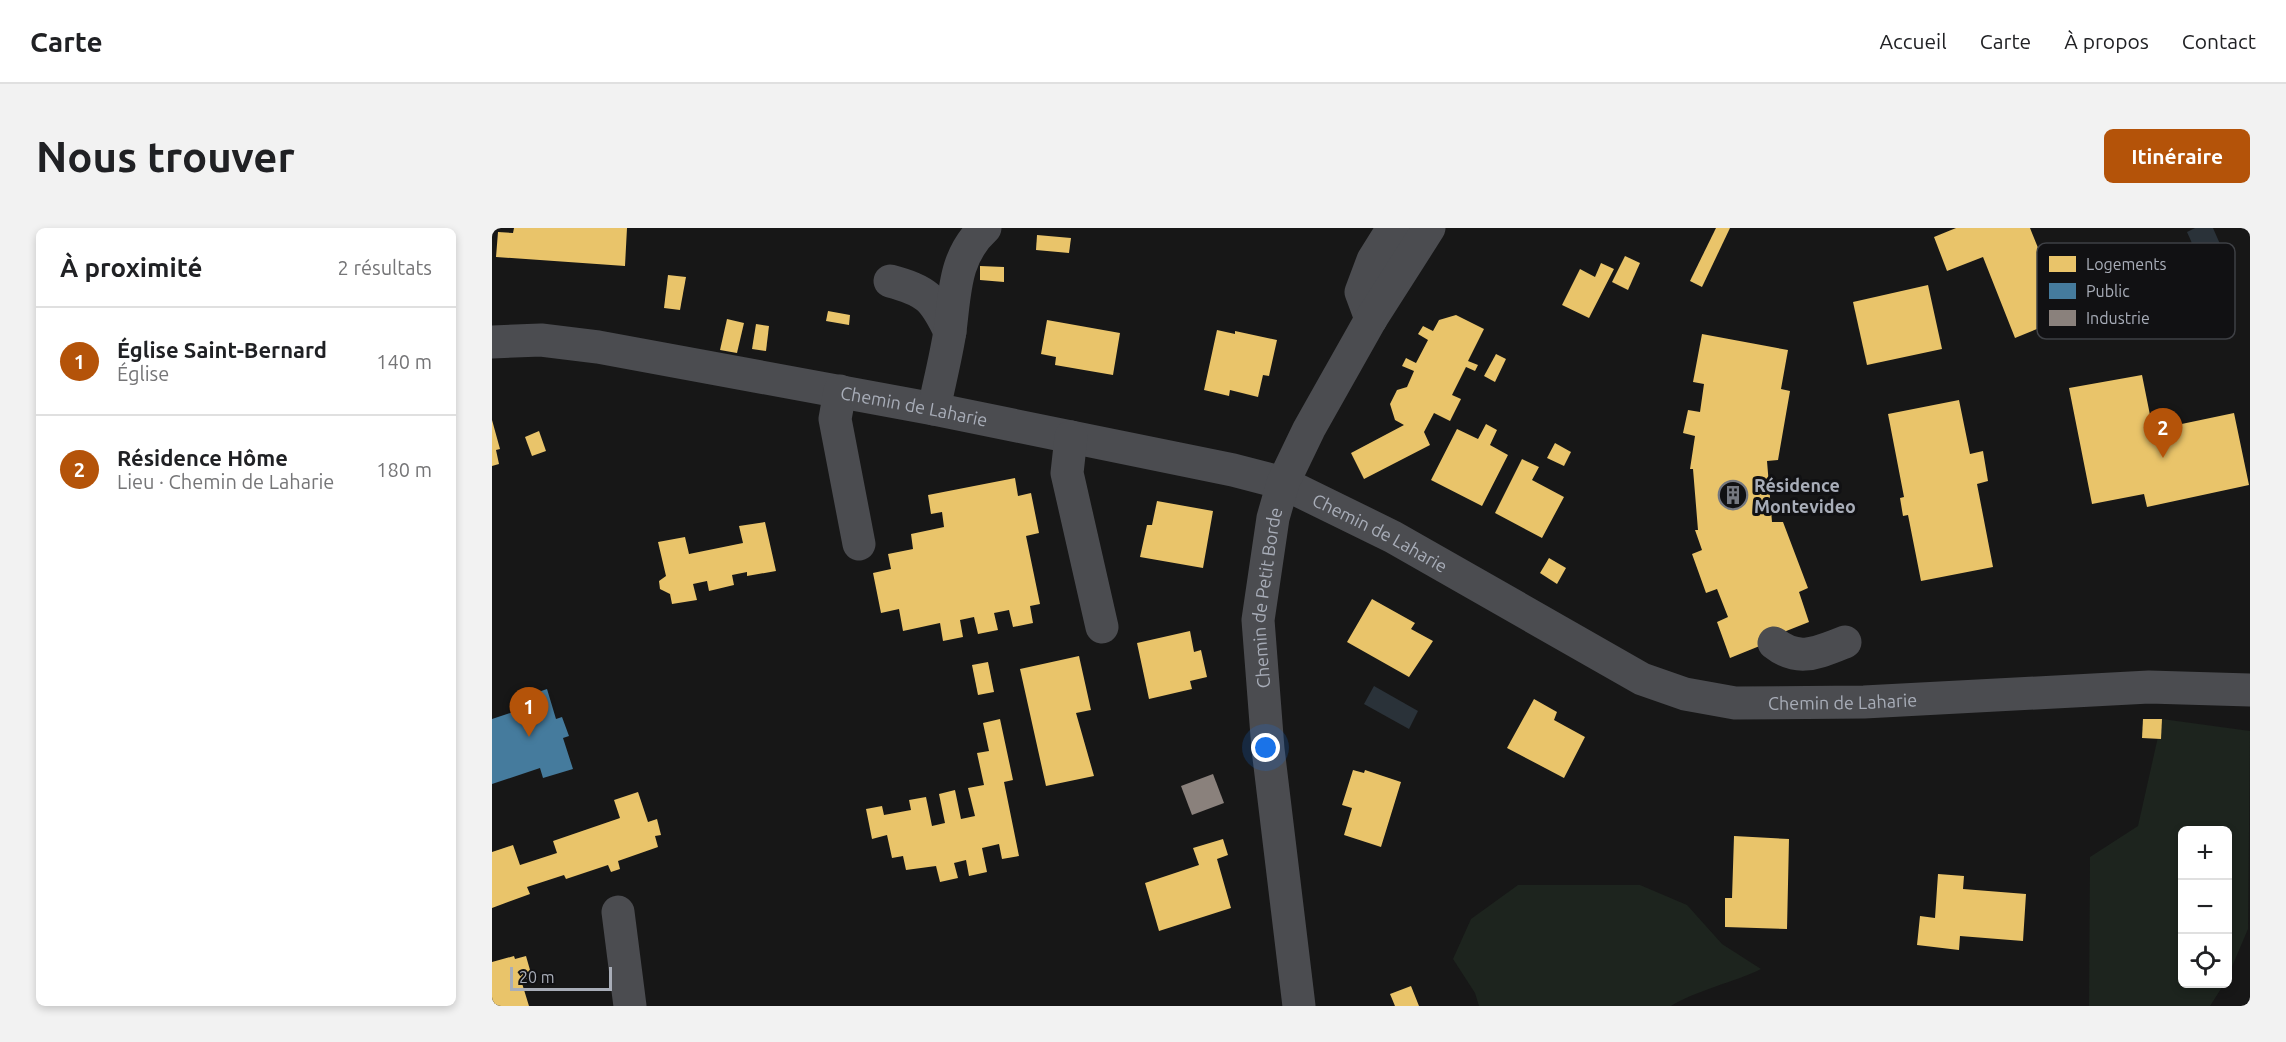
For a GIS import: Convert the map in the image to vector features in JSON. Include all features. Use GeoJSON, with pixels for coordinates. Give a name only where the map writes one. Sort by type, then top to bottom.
{"type":"FeatureCollection","features":[{"type":"Feature","properties":{"kind":"street"},"geometry":{"type":"LineString","coordinates":[[934,409],[950,332],[954,286],[964,255],[985,228]]}},
{"type":"Feature","properties":{"kind":"street"},"geometry":{"type":"LineString","coordinates":[[1371,319],[1361,292],[1373,260],[1393,228]]}},
{"type":"Feature","properties":{"kind":"street","name":"Chemin de Petit Borde"},"geometry":{"type":"LineString","coordinates":[[1299,1006],[1268,750],[1258,620],[1274,518],[1283,483],[1309,429],[1371,319],[1429,228]]}},
{"type":"Feature","properties":{"kind":"street"},"geometry":{"type":"LineString","coordinates":[[890,281],[914,287],[937,303],[950,332]]}},
{"type":"Feature","properties":{"kind":"street","name":"Chemin de Laharie"},"geometry":{"type":"LineString","coordinates":[[492,342],[541,340],[598,347],[934,409],[1233,470],[1283,483],[1393,537],[1642,679],[1685,694],[1747,703],[1864,702],[2149,687],[2250,690]]}},
{"type":"Feature","properties":{"kind":"street"},"geometry":{"type":"LineString","coordinates":[[840,391],[835,419],[859,544]]}},
{"type":"Feature","properties":{"kind":"street"},"geometry":{"type":"LineString","coordinates":[[1071,437],[1067,473],[1101,627]]}},
{"type":"Feature","properties":{"kind":"street"},"geometry":{"type":"LineString","coordinates":[[1774,643],[1786,653],[1810,655],[1845,642]]}},
{"type":"Feature","properties":{"kind":"street"},"geometry":{"type":"LineString","coordinates":[[618,912],[630,1006]]}},
{"type":"Feature","properties":{"kind":"shaded area"},"geometry":{"type":"Polygon","coordinates":[[[2195,228],[2213,228],[2220,243],[2192,243],[2187,232],[2195,228]]]}},
{"type":"Feature","properties":{"kind":"shaded area"},"geometry":{"type":"Polygon","coordinates":[[[1374,686],[1418,711],[1409,729],[1364,704],[1374,686]]]}},
{"type":"Feature","properties":{"kind":"shaded area"},"geometry":{"type":"Polygon","coordinates":[[[2162,719],[2250,731],[2248,929],[2232,967],[2232,826],[2178,826],[2178,988],[2221,988],[2210,1006],[2089,1006],[2090,857],[2138,826],[2162,719]]]}},
{"type":"Feature","properties":{"kind":"shaded area"},"geometry":{"type":"Polygon","coordinates":[[[1518,885],[1640,885],[1687,905],[1722,944],[1761,969],[1671,1006],[1479,1006],[1475,993],[1453,959],[1471,919],[1518,885]]]}},
{"type":"Feature","properties":{"kind":"building: Logements"},"geometry":{"type":"Polygon","coordinates":[[[514,228],[627,228],[625,266],[496,257],[498,232],[513,233],[514,228]]]}},
{"type":"Feature","properties":{"kind":"building: Logements"},"geometry":{"type":"Polygon","coordinates":[[[1716,228],[1730,228],[1702,287],[1690,281],[1716,228]]]}},
{"type":"Feature","properties":{"kind":"building: Logements"},"geometry":{"type":"Polygon","coordinates":[[[1956,228],[2030,228],[2037,245],[2037,329],[2015,338],[1983,257],[1947,271],[1934,237],[1956,228]]]}},
{"type":"Feature","properties":{"kind":"building: Logements"},"geometry":{"type":"Polygon","coordinates":[[[1037,235],[1071,238],[1069,253],[1036,250],[1037,235]]]}},
{"type":"Feature","properties":{"kind":"building: Logements"},"geometry":{"type":"Polygon","coordinates":[[[1625,256],[1640,263],[1628,290],[1612,282],[1625,256]]]}},
{"type":"Feature","properties":{"kind":"building: Logements"},"geometry":{"type":"Polygon","coordinates":[[[1601,263],[1614,269],[1589,318],[1562,305],[1580,269],[1595,277],[1601,263]]]}},
{"type":"Feature","properties":{"kind":"building: Logements"},"geometry":{"type":"Polygon","coordinates":[[[980,266],[1004,267],[1004,282],[980,280],[980,266]]]}},
{"type":"Feature","properties":{"kind":"building: Logements"},"geometry":{"type":"Polygon","coordinates":[[[668,275],[686,277],[680,310],[664,308],[668,275]]]}},
{"type":"Feature","properties":{"kind":"building: Logements"},"geometry":{"type":"Polygon","coordinates":[[[1928,285],[1942,349],[1867,365],[1853,302],[1928,285]]]}},
{"type":"Feature","properties":{"kind":"building: Logements"},"geometry":{"type":"Polygon","coordinates":[[[828,311],[850,315],[849,325],[826,321],[828,311]]]}},
{"type":"Feature","properties":{"kind":"building: Logements"},"geometry":{"type":"Polygon","coordinates":[[[1456,315],[1484,329],[1468,361],[1478,365],[1475,371],[1466,367],[1452,395],[1461,399],[1450,421],[1434,413],[1424,432],[1430,445],[1364,479],[1351,453],[1404,425],[1395,420],[1390,404],[1397,390],[1407,387],[1414,371],[1402,366],[1406,358],[1416,363],[1428,340],[1418,334],[1423,326],[1433,331],[1439,320],[1456,315]]]}},
{"type":"Feature","properties":{"kind":"building: Logements"},"geometry":{"type":"Polygon","coordinates":[[[727,319],[744,323],[737,353],[720,350],[727,319]]]}},
{"type":"Feature","properties":{"kind":"building: Logements"},"geometry":{"type":"Polygon","coordinates":[[[1047,320],[1120,333],[1113,375],[1055,365],[1056,357],[1041,354],[1047,320]]]}},
{"type":"Feature","properties":{"kind":"building: Logements"},"geometry":{"type":"Polygon","coordinates":[[[756,324],[769,326],[766,351],[752,349],[756,324]]]}},
{"type":"Feature","properties":{"kind":"building: Logements"},"geometry":{"type":"Polygon","coordinates":[[[1217,330],[1235,334],[1235,331],[1277,340],[1269,376],[1263,375],[1258,397],[1230,390],[1229,396],[1204,390],[1217,330]]]}},
{"type":"Feature","properties":{"kind":"building: Logements","name":"Résidence Montevideo"},"geometry":{"type":"Polygon","coordinates":[[[1702,334],[1788,350],[1781,389],[1790,391],[1778,460],[1767,461],[1772,522],[1783,522],[1808,588],[1799,592],[1809,622],[1766,639],[1767,643],[1730,658],[1717,622],[1728,617],[1717,589],[1706,593],[1692,554],[1702,550],[1695,530],[1698,530],[1693,469],[1690,469],[1695,436],[1683,433],[1688,410],[1700,412],[1704,384],[1693,382],[1702,334]]]}},
{"type":"Feature","properties":{"kind":"building: Logements"},"geometry":{"type":"Polygon","coordinates":[[[1496,354],[1506,359],[1495,382],[1484,376],[1496,354]]]}},
{"type":"Feature","properties":{"kind":"building: Logements"},"geometry":{"type":"Polygon","coordinates":[[[2142,375],[2153,430],[2234,413],[2249,485],[2147,507],[2144,494],[2092,504],[2069,388],[2142,375]]]}},
{"type":"Feature","properties":{"kind":"building: Logements"},"geometry":{"type":"Polygon","coordinates":[[[1959,400],[1970,454],[1983,451],[1988,481],[1977,484],[1993,567],[1921,581],[1908,515],[1903,516],[1900,498],[1904,497],[1888,414],[1959,400]]]}},
{"type":"Feature","properties":{"kind":"building: Logements"},"geometry":{"type":"Polygon","coordinates":[[[492,420],[500,449],[496,450],[499,464],[492,466],[492,420]]]}},
{"type":"Feature","properties":{"kind":"building: Logements"},"geometry":{"type":"Polygon","coordinates":[[[1486,424],[1497,430],[1490,445],[1508,455],[1482,506],[1431,480],[1457,429],[1478,439],[1486,424]]]}},
{"type":"Feature","properties":{"kind":"building: Logements"},"geometry":{"type":"Polygon","coordinates":[[[539,431],[546,451],[532,456],[525,437],[539,431]]]}},
{"type":"Feature","properties":{"kind":"building: Logements"},"geometry":{"type":"Polygon","coordinates":[[[1555,443],[1571,452],[1564,466],[1547,458],[1555,443]]]}},
{"type":"Feature","properties":{"kind":"building: Logements"},"geometry":{"type":"Polygon","coordinates":[[[1522,459],[1539,467],[1532,480],[1564,497],[1542,538],[1495,513],[1522,459]]]}},
{"type":"Feature","properties":{"kind":"building: Logements"},"geometry":{"type":"Polygon","coordinates":[[[1015,478],[1018,496],[1031,493],[1039,533],[1026,536],[1040,604],[1030,606],[1033,623],[1013,627],[1009,610],[994,613],[998,630],[978,634],[974,617],[960,620],[963,637],[943,641],[940,623],[903,631],[899,609],[881,613],[873,573],[891,569],[888,554],[913,549],[911,534],[944,527],[942,512],[931,514],[928,495],[1015,478]]]}},
{"type":"Feature","properties":{"kind":"building: Logements"},"geometry":{"type":"Polygon","coordinates":[[[1157,501],[1213,511],[1203,568],[1140,557],[1147,525],[1152,525],[1157,501]]]}},
{"type":"Feature","properties":{"kind":"building: Logements"},"geometry":{"type":"Polygon","coordinates":[[[765,522],[776,571],[747,576],[747,572],[732,575],[734,585],[709,591],[707,581],[693,584],[697,600],[672,604],[670,594],[660,589],[659,581],[666,576],[658,542],[685,537],[689,554],[743,543],[739,526],[765,522]]]}},
{"type":"Feature","properties":{"kind":"building: Logements"},"geometry":{"type":"Polygon","coordinates":[[[1549,558],[1566,568],[1557,584],[1540,573],[1549,558]]]}},
{"type":"Feature","properties":{"kind":"building: Logements"},"geometry":{"type":"Polygon","coordinates":[[[1372,599],[1415,623],[1411,629],[1433,641],[1409,677],[1347,642],[1372,599]]]}},
{"type":"Feature","properties":{"kind":"building: Logements"},"geometry":{"type":"Polygon","coordinates":[[[1190,631],[1194,652],[1201,650],[1207,677],[1190,681],[1192,689],[1149,699],[1137,643],[1190,631]]]}},
{"type":"Feature","properties":{"kind":"building: Logements"},"geometry":{"type":"Polygon","coordinates":[[[1079,656],[1091,710],[1076,713],[1094,776],[1046,786],[1020,669],[1079,656]]]}},
{"type":"Feature","properties":{"kind":"building: Logements"},"geometry":{"type":"Polygon","coordinates":[[[988,662],[994,692],[978,695],[972,665],[988,662]]]}},
{"type":"Feature","properties":{"kind":"building: Logements"},"geometry":{"type":"Polygon","coordinates":[[[1534,699],[1557,712],[1554,720],[1585,737],[1564,778],[1507,748],[1534,699]]]}},
{"type":"Feature","properties":{"kind":"building: Logements"},"geometry":{"type":"Polygon","coordinates":[[[1000,719],[1013,780],[1004,782],[1019,856],[1002,859],[999,844],[982,848],[987,872],[969,876],[966,860],[954,863],[958,878],[940,882],[936,866],[906,870],[903,856],[892,858],[887,835],[872,839],[866,809],[882,806],[884,815],[911,810],[909,800],[926,797],[932,826],[945,823],[939,794],[955,790],[961,819],[975,816],[968,788],[984,785],[977,753],[989,751],[983,723],[1000,719]]]}},
{"type":"Feature","properties":{"kind":"building: Logements"},"geometry":{"type":"Polygon","coordinates":[[[2143,719],[2162,719],[2161,739],[2142,738],[2143,719]]]}},
{"type":"Feature","properties":{"kind":"building: Logements"},"geometry":{"type":"Polygon","coordinates":[[[1353,770],[1364,773],[1365,770],[1401,782],[1381,847],[1344,835],[1352,808],[1342,805],[1353,770]]]}},
{"type":"Feature","properties":{"kind":"building: Logements"},"geometry":{"type":"Polygon","coordinates":[[[638,792],[648,822],[657,819],[661,835],[655,836],[658,847],[618,861],[620,869],[611,872],[608,865],[566,879],[564,875],[527,887],[530,894],[492,908],[492,852],[513,845],[520,865],[557,853],[553,841],[620,818],[614,800],[638,792]]]}},
{"type":"Feature","properties":{"kind":"building: Logements"},"geometry":{"type":"Polygon","coordinates":[[[1734,836],[1789,839],[1787,929],[1725,927],[1725,898],[1732,898],[1734,836]]]}},
{"type":"Feature","properties":{"kind":"building: Logements"},"geometry":{"type":"Polygon","coordinates":[[[1223,839],[1228,855],[1217,859],[1231,908],[1159,931],[1145,883],[1199,865],[1193,848],[1223,839]]]}},
{"type":"Feature","properties":{"kind":"building: Logements"},"geometry":{"type":"Polygon","coordinates":[[[1938,874],[1964,876],[1963,889],[2026,894],[2023,941],[1960,936],[1959,950],[1917,945],[1920,916],[1935,918],[1938,874]]]}},
{"type":"Feature","properties":{"kind":"building: Logements"},"geometry":{"type":"Polygon","coordinates":[[[514,956],[515,959],[526,956],[532,977],[521,980],[529,1006],[492,1006],[492,962],[514,956]]]}},
{"type":"Feature","properties":{"kind":"building: Logements"},"geometry":{"type":"Polygon","coordinates":[[[1411,986],[1419,1006],[1395,1006],[1390,994],[1411,986]]]}},
{"type":"Feature","properties":{"kind":"building: Public"},"geometry":{"type":"Polygon","coordinates":[[[547,689],[556,719],[562,717],[569,736],[563,738],[573,769],[543,778],[540,768],[492,784],[492,719],[522,709],[518,699],[547,689]]]}},
{"type":"Feature","properties":{"kind":"building: Industrie"},"geometry":{"type":"Polygon","coordinates":[[[1213,774],[1224,803],[1192,815],[1181,786],[1213,774]]]}},
{"type":"Feature","properties":{"kind":"place","name":"Résidence Hôme"},"geometry":{"type":"Point","coordinates":[2163,458]}},
{"type":"Feature","properties":{"kind":"place","name":"Résidence Montevideo"},"geometry":{"type":"Point","coordinates":[1733,495]}},
{"type":"Feature","properties":{"kind":"place","name":"Église Saint-Bernard"},"geometry":{"type":"Point","coordinates":[529,737]}}]}
